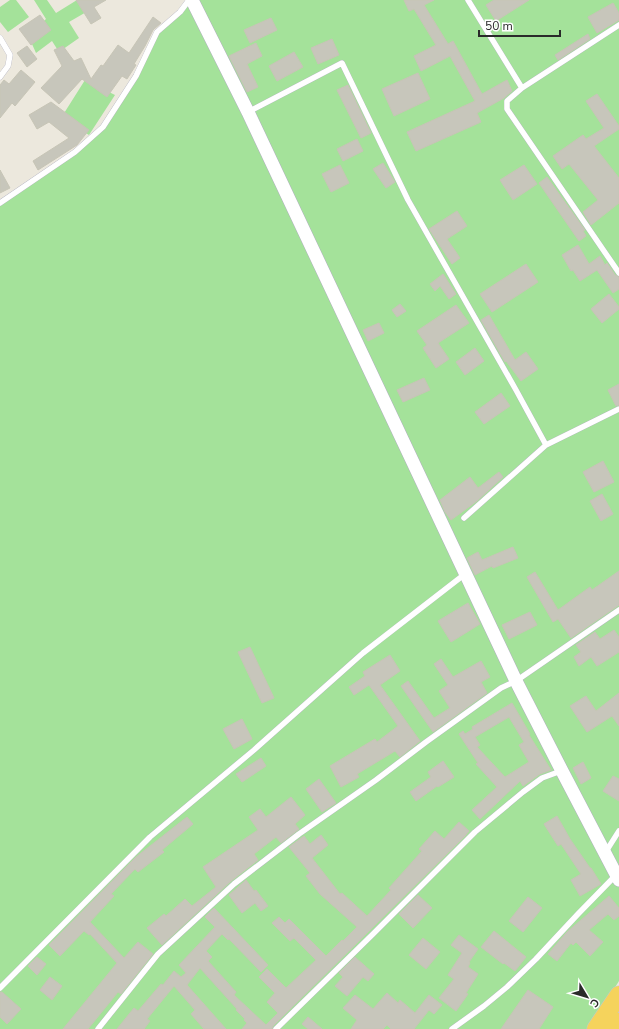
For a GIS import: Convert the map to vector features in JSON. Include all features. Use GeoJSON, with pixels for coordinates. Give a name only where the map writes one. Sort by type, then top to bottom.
{"type":"FeatureCollection","features":[{"type":"Feature","properties":{"kind":"highway"},"geometry":{"type":"LineString","coordinates":[[596,1029],[619,995]]}},
{"type":"Feature","properties":{"kind":"highway"},"geometry":{"type":"LineString","coordinates":[[614,1029],[619,1022]]}},
{"type":"Feature","properties":{"kind":"street"},"geometry":{"type":"LineString","coordinates":[[191,0],[248,112],[516,681],[618,877]]}},
{"type":"Feature","properties":{"kind":"lane"},"geometry":{"type":"LineString","coordinates":[[0,203],[75,152],[104,126],[136,76],[157,32],[191,0]]}},
{"type":"Feature","properties":{"kind":"lane"},"geometry":{"type":"LineString","coordinates":[[468,0],[522,88]]}},
{"type":"Feature","properties":{"kind":"lane"},"geometry":{"type":"LineString","coordinates":[[619,25],[522,88],[507,101],[506,109],[619,273]]}},
{"type":"Feature","properties":{"kind":"lane"},"geometry":{"type":"LineString","coordinates":[[0,38],[10,55],[8,66],[0,77]]}},
{"type":"Feature","properties":{"kind":"lane"},"geometry":{"type":"LineString","coordinates":[[248,112],[342,63],[408,200],[546,445]]}},
{"type":"Feature","properties":{"kind":"lane"},"geometry":{"type":"LineString","coordinates":[[464,518],[546,445],[619,409]]}},
{"type":"Feature","properties":{"kind":"lane"},"geometry":{"type":"LineString","coordinates":[[0,988],[150,837],[254,750],[363,653],[466,574]]}},
{"type":"Feature","properties":{"kind":"lane"},"geometry":{"type":"LineString","coordinates":[[98,1029],[158,954],[234,884],[299,834],[376,780],[501,688],[516,681],[619,610]]}},
{"type":"Feature","properties":{"kind":"lane"},"geometry":{"type":"LineString","coordinates":[[276,1029],[475,832],[536,783],[554,773],[562,771]]}},
{"type":"Feature","properties":{"kind":"lane"},"geometry":{"type":"LineString","coordinates":[[605,853],[619,831]]}},
{"type":"Feature","properties":{"kind":"lane"},"geometry":{"type":"LineString","coordinates":[[452,1029],[507,987],[536,959],[578,914],[618,877]]}},
{"type":"Feature","properties":{"kind":"green space"},"geometry":{"type":"Polygon","coordinates":[[[10,0],[16,0],[29,17],[8,32],[0,22],[0,7],[10,0]]]}},
{"type":"Feature","properties":{"kind":"green space"},"geometry":{"type":"Polygon","coordinates":[[[34,0],[47,0],[56,13],[77,0],[88,11],[69,22],[79,38],[59,52],[52,41],[36,53],[28,35],[46,19],[34,0]]]}},
{"type":"Feature","properties":{"kind":"green space"},"geometry":{"type":"Polygon","coordinates":[[[193,0],[619,0],[619,981],[589,1029],[0,1029],[0,203],[75,152],[103,127],[136,76],[157,32],[193,0]]]}},
{"type":"Feature","properties":{"kind":"green space"},"geometry":{"type":"Polygon","coordinates":[[[85,80],[115,95],[89,135],[61,118],[85,80]]]}},
{"type":"Feature","properties":{"kind":"building"},"geometry":{"type":"Polygon","coordinates":[[[76,0],[106,0],[94,7],[101,18],[91,24],[76,0]]]}},
{"type":"Feature","properties":{"kind":"building"},"geometry":{"type":"Polygon","coordinates":[[[404,0],[434,0],[424,5],[448,44],[453,41],[482,94],[507,80],[512,91],[504,98],[477,113],[481,122],[416,151],[407,132],[475,101],[450,56],[421,71],[414,56],[436,45],[414,9],[409,11],[404,0]]]}},
{"type":"Feature","properties":{"kind":"building"},"geometry":{"type":"Polygon","coordinates":[[[494,0],[529,0],[496,21],[486,5],[494,0]]]}},
{"type":"Feature","properties":{"kind":"building"},"geometry":{"type":"Polygon","coordinates":[[[613,3],[619,13],[619,20],[597,33],[588,17],[613,3]]]}},
{"type":"Feature","properties":{"kind":"building"},"geometry":{"type":"Polygon","coordinates":[[[40,15],[51,30],[31,45],[19,29],[40,15]]]}},
{"type":"Feature","properties":{"kind":"building"},"geometry":{"type":"Polygon","coordinates":[[[153,17],[161,23],[153,30],[134,64],[136,65],[127,79],[122,76],[107,97],[82,79],[59,104],[41,88],[62,66],[54,50],[63,46],[74,61],[81,58],[91,79],[101,65],[103,66],[118,45],[129,53],[153,17]]]}},
{"type":"Feature","properties":{"kind":"building"},"geometry":{"type":"Polygon","coordinates":[[[271,18],[277,30],[250,43],[244,30],[271,18]]]}},
{"type":"Feature","properties":{"kind":"building"},"geometry":{"type":"Polygon","coordinates":[[[588,34],[590,39],[558,60],[555,55],[588,34]]]}},
{"type":"Feature","properties":{"kind":"building"},"geometry":{"type":"Polygon","coordinates":[[[332,39],[339,55],[318,64],[311,48],[332,39]]]}},
{"type":"Feature","properties":{"kind":"building"},"geometry":{"type":"Polygon","coordinates":[[[256,43],[262,56],[247,64],[258,87],[247,92],[229,56],[256,43]]]}},
{"type":"Feature","properties":{"kind":"building"},"geometry":{"type":"Polygon","coordinates":[[[27,46],[37,59],[27,67],[17,53],[27,46]]]}},
{"type":"Feature","properties":{"kind":"building"},"geometry":{"type":"Polygon","coordinates":[[[294,52],[303,67],[277,81],[269,66],[294,52]]]}},
{"type":"Feature","properties":{"kind":"building"},"geometry":{"type":"Polygon","coordinates":[[[21,70],[35,82],[15,106],[12,103],[0,118],[0,85],[4,80],[9,84],[21,70]]]}},
{"type":"Feature","properties":{"kind":"building"},"geometry":{"type":"Polygon","coordinates":[[[418,73],[430,99],[394,116],[382,89],[418,73]]]}},
{"type":"Feature","properties":{"kind":"building"},"geometry":{"type":"Polygon","coordinates":[[[348,85],[371,133],[361,138],[337,90],[348,85]]]}},
{"type":"Feature","properties":{"kind":"building"},"geometry":{"type":"Polygon","coordinates":[[[597,94],[619,126],[619,129],[594,146],[619,178],[619,203],[591,225],[583,212],[598,200],[569,164],[562,169],[553,156],[583,135],[586,139],[604,128],[586,101],[597,94]]]}},
{"type":"Feature","properties":{"kind":"building"},"geometry":{"type":"Polygon","coordinates":[[[51,102],[89,130],[77,145],[38,170],[33,161],[69,138],[49,122],[37,129],[29,115],[51,102]]]}},
{"type":"Feature","properties":{"kind":"building"},"geometry":{"type":"Polygon","coordinates":[[[357,139],[363,151],[343,161],[337,149],[357,139]]]}},
{"type":"Feature","properties":{"kind":"building"},"geometry":{"type":"Polygon","coordinates":[[[383,163],[395,182],[386,188],[373,169],[383,163]]]}},
{"type":"Feature","properties":{"kind":"building"},"geometry":{"type":"Polygon","coordinates":[[[340,165],[349,183],[331,192],[322,174],[340,165]]]}},
{"type":"Feature","properties":{"kind":"building"},"geometry":{"type":"Polygon","coordinates":[[[524,165],[537,184],[513,200],[500,180],[524,165]]]}},
{"type":"Feature","properties":{"kind":"building"},"geometry":{"type":"Polygon","coordinates":[[[0,170],[10,188],[0,193],[0,170]]]}},
{"type":"Feature","properties":{"kind":"building"},"geometry":{"type":"Polygon","coordinates":[[[547,177],[585,230],[583,231],[586,236],[579,241],[539,183],[547,177]]]}},
{"type":"Feature","properties":{"kind":"building"},"geometry":{"type":"Polygon","coordinates":[[[457,211],[467,226],[447,239],[460,258],[452,264],[429,229],[457,211]]]}},
{"type":"Feature","properties":{"kind":"building"},"geometry":{"type":"Polygon","coordinates":[[[578,245],[589,264],[600,256],[605,265],[607,263],[615,275],[619,277],[619,289],[613,293],[597,270],[580,281],[573,270],[571,271],[562,255],[578,245]]]}},
{"type":"Feature","properties":{"kind":"building"},"geometry":{"type":"Polygon","coordinates":[[[526,264],[538,282],[492,312],[480,294],[526,264]]]}},
{"type":"Feature","properties":{"kind":"building"},"geometry":{"type":"Polygon","coordinates":[[[443,274],[456,294],[449,299],[440,286],[435,291],[430,284],[443,274]]]}},
{"type":"Feature","properties":{"kind":"building"},"geometry":{"type":"Polygon","coordinates":[[[609,294],[619,309],[602,323],[591,309],[609,294]]]}},
{"type":"Feature","properties":{"kind":"building"},"geometry":{"type":"Polygon","coordinates":[[[400,304],[406,311],[397,317],[392,310],[400,304]]]}},
{"type":"Feature","properties":{"kind":"building"},"geometry":{"type":"Polygon","coordinates":[[[456,305],[469,323],[438,343],[449,359],[436,368],[423,348],[427,345],[417,331],[456,305]]]}},
{"type":"Feature","properties":{"kind":"building"},"geometry":{"type":"Polygon","coordinates":[[[489,315],[515,360],[526,352],[538,369],[521,381],[506,361],[505,362],[481,320],[489,315]]]}},
{"type":"Feature","properties":{"kind":"building"},"geometry":{"type":"Polygon","coordinates":[[[379,323],[384,333],[368,341],[363,330],[379,323]]]}},
{"type":"Feature","properties":{"kind":"building"},"geometry":{"type":"Polygon","coordinates":[[[475,348],[484,361],[465,375],[456,362],[475,348]]]}},
{"type":"Feature","properties":{"kind":"building"},"geometry":{"type":"Polygon","coordinates":[[[424,378],[430,390],[403,402],[397,390],[424,378]]]}},
{"type":"Feature","properties":{"kind":"building"},"geometry":{"type":"Polygon","coordinates":[[[619,384],[619,405],[616,406],[608,390],[619,384]]]}},
{"type":"Feature","properties":{"kind":"building"},"geometry":{"type":"Polygon","coordinates":[[[501,393],[510,406],[484,424],[475,412],[501,393]]]}},
{"type":"Feature","properties":{"kind":"building"},"geometry":{"type":"Polygon","coordinates":[[[603,461],[614,482],[594,492],[583,472],[603,461]]]}},
{"type":"Feature","properties":{"kind":"building"},"geometry":{"type":"Polygon","coordinates":[[[499,472],[503,477],[477,501],[451,520],[445,512],[440,500],[470,477],[478,488],[499,472]]]}},
{"type":"Feature","properties":{"kind":"building"},"geometry":{"type":"Polygon","coordinates":[[[602,494],[613,514],[601,521],[590,501],[602,494]]]}},
{"type":"Feature","properties":{"kind":"building"},"geometry":{"type":"Polygon","coordinates":[[[513,547],[518,558],[493,568],[492,566],[475,575],[467,558],[478,552],[482,560],[513,547]]]}},
{"type":"Feature","properties":{"kind":"building"},"geometry":{"type":"Polygon","coordinates":[[[619,571],[619,605],[571,638],[558,619],[553,622],[527,577],[535,572],[558,610],[590,587],[592,590],[619,571]]]}},
{"type":"Feature","properties":{"kind":"building"},"geometry":{"type":"Polygon","coordinates":[[[468,603],[480,624],[451,642],[438,621],[468,603]]]}},
{"type":"Feature","properties":{"kind":"building"},"geometry":{"type":"Polygon","coordinates":[[[530,612],[537,625],[509,639],[502,625],[530,612]]]}},
{"type":"Feature","properties":{"kind":"building"},"geometry":{"type":"Polygon","coordinates":[[[614,630],[619,637],[619,652],[597,666],[591,657],[579,666],[574,657],[581,652],[576,645],[595,632],[600,639],[614,630]]]}},
{"type":"Feature","properties":{"kind":"building"},"geometry":{"type":"Polygon","coordinates":[[[250,647],[274,698],[262,703],[238,652],[250,647]]]}},
{"type":"Feature","properties":{"kind":"building"},"geometry":{"type":"Polygon","coordinates":[[[390,655],[400,671],[380,685],[420,741],[400,757],[395,751],[357,774],[359,777],[341,787],[330,766],[375,739],[377,742],[398,726],[369,685],[354,695],[349,687],[365,676],[363,672],[390,655]]]}},
{"type":"Feature","properties":{"kind":"building"},"geometry":{"type":"Polygon","coordinates":[[[441,659],[453,677],[481,661],[490,677],[481,682],[487,693],[433,732],[401,686],[408,681],[434,718],[450,708],[439,691],[448,685],[434,664],[441,659]]]}},
{"type":"Feature","properties":{"kind":"building"},"geometry":{"type":"Polygon","coordinates":[[[619,693],[619,726],[612,716],[587,732],[570,706],[586,696],[596,711],[619,693]]]}},
{"type":"Feature","properties":{"kind":"building"},"geometry":{"type":"Polygon","coordinates":[[[512,703],[530,734],[529,735],[551,770],[540,774],[523,786],[520,781],[480,819],[472,810],[497,787],[476,764],[478,763],[459,734],[463,731],[465,734],[473,729],[472,727],[512,703]],[[509,717],[475,737],[480,745],[477,747],[505,777],[529,762],[519,745],[524,742],[509,717]]]}},
{"type":"Feature","properties":{"kind":"building"},"geometry":{"type":"Polygon","coordinates":[[[242,719],[252,739],[234,749],[223,729],[242,719]]]}},
{"type":"Feature","properties":{"kind":"building"},"geometry":{"type":"Polygon","coordinates":[[[261,758],[266,766],[242,782],[236,774],[261,758]]]}},
{"type":"Feature","properties":{"kind":"building"},"geometry":{"type":"Polygon","coordinates":[[[443,761],[454,777],[438,787],[437,786],[416,801],[410,792],[431,777],[428,772],[443,761]]]}},
{"type":"Feature","properties":{"kind":"building"},"geometry":{"type":"Polygon","coordinates":[[[583,762],[591,778],[581,784],[573,768],[583,762]]]}},
{"type":"Feature","properties":{"kind":"building"},"geometry":{"type":"Polygon","coordinates":[[[613,776],[619,779],[619,801],[603,791],[613,776]]]}},
{"type":"Feature","properties":{"kind":"building"},"geometry":{"type":"Polygon","coordinates":[[[319,779],[336,803],[322,812],[306,789],[319,779]]]}},
{"type":"Feature","properties":{"kind":"building"},"geometry":{"type":"Polygon","coordinates":[[[291,797],[305,815],[295,824],[299,829],[281,843],[276,837],[254,854],[258,860],[231,881],[162,945],[147,928],[164,914],[166,916],[185,899],[192,906],[216,887],[203,867],[258,830],[249,817],[260,809],[266,817],[291,797]]]}},
{"type":"Feature","properties":{"kind":"building"},"geometry":{"type":"Polygon","coordinates":[[[557,816],[570,839],[601,884],[580,896],[571,880],[581,874],[561,844],[558,846],[544,824],[557,816]]]}},
{"type":"Feature","properties":{"kind":"building"},"geometry":{"type":"Polygon","coordinates":[[[187,817],[193,824],[162,850],[164,852],[138,872],[135,869],[111,894],[114,896],[90,922],[124,958],[138,942],[153,954],[121,994],[118,992],[88,1029],[63,1029],[117,963],[90,934],[89,935],[84,931],[60,956],[49,945],[136,857],[187,817]]]}},
{"type":"Feature","properties":{"kind":"building"},"geometry":{"type":"Polygon","coordinates":[[[459,822],[469,831],[465,836],[273,1026],[272,1029],[242,1029],[247,1023],[244,1020],[245,1019],[200,968],[187,985],[226,1029],[204,1029],[191,1014],[195,1010],[174,986],[147,1019],[150,1021],[144,1029],[117,1029],[134,1008],[138,1011],[174,971],[181,977],[186,973],[179,965],[215,927],[205,917],[214,908],[268,965],[261,972],[229,939],[228,940],[222,934],[206,951],[212,957],[208,961],[236,992],[234,995],[266,1025],[278,1013],[267,1002],[275,993],[259,977],[267,969],[286,988],[316,960],[294,938],[290,941],[272,923],[279,917],[285,923],[289,919],[326,956],[357,927],[320,894],[306,876],[310,873],[289,847],[304,836],[310,844],[321,835],[328,845],[312,858],[340,894],[342,893],[367,916],[391,890],[389,888],[422,851],[419,849],[435,831],[444,839],[459,822]]]}},
{"type":"Feature","properties":{"kind":"building"},"geometry":{"type":"Polygon","coordinates":[[[246,880],[268,906],[261,911],[255,903],[242,913],[229,895],[246,880]]]}},
{"type":"Feature","properties":{"kind":"building"},"geometry":{"type":"Polygon","coordinates":[[[418,895],[432,908],[413,928],[399,914],[418,895]]]}},
{"type":"Feature","properties":{"kind":"building"},"geometry":{"type":"Polygon","coordinates":[[[609,896],[619,908],[619,916],[614,920],[608,914],[589,930],[603,942],[590,956],[576,942],[573,945],[571,943],[557,961],[548,954],[567,932],[609,896]]]}},
{"type":"Feature","properties":{"kind":"building"},"geometry":{"type":"Polygon","coordinates":[[[528,897],[542,908],[523,932],[509,921],[528,897]]]}},
{"type":"Feature","properties":{"kind":"building"},"geometry":{"type":"Polygon","coordinates":[[[494,931],[526,957],[515,971],[504,963],[503,964],[481,947],[494,931]]]}},
{"type":"Feature","properties":{"kind":"building"},"geometry":{"type":"Polygon","coordinates":[[[459,935],[478,949],[469,962],[468,967],[478,974],[466,993],[468,994],[456,1011],[439,998],[454,979],[448,975],[462,953],[451,945],[459,935]]]}},
{"type":"Feature","properties":{"kind":"building"},"geometry":{"type":"Polygon","coordinates":[[[423,938],[440,952],[426,969],[409,955],[423,938]]]}},
{"type":"Feature","properties":{"kind":"building"},"geometry":{"type":"Polygon","coordinates":[[[37,957],[46,964],[37,975],[28,966],[37,957]]]}},
{"type":"Feature","properties":{"kind":"building"},"geometry":{"type":"Polygon","coordinates":[[[355,957],[374,974],[368,981],[363,977],[347,996],[335,986],[343,977],[339,973],[355,957]]]}},
{"type":"Feature","properties":{"kind":"building"},"geometry":{"type":"Polygon","coordinates":[[[50,977],[62,986],[52,1000],[40,990],[50,977]]]}},
{"type":"Feature","properties":{"kind":"building"},"geometry":{"type":"Polygon","coordinates":[[[528,990],[553,1007],[539,1029],[501,1029],[528,990]]]}},
{"type":"Feature","properties":{"kind":"building"},"geometry":{"type":"Polygon","coordinates":[[[0,992],[2,992],[21,1009],[7,1024],[0,1017],[0,992]]]}},
{"type":"Feature","properties":{"kind":"building"},"geometry":{"type":"Polygon","coordinates":[[[387,993],[398,1003],[400,1000],[415,1013],[429,995],[442,1005],[434,1014],[429,1010],[414,1029],[391,1029],[387,1025],[383,1029],[351,1029],[357,1020],[343,1008],[355,995],[373,1009],[387,993]]]}},
{"type":"Feature","properties":{"kind":"building"},"geometry":{"type":"Polygon","coordinates":[[[308,1017],[322,1029],[308,1029],[302,1024],[308,1017]]]}}]}
